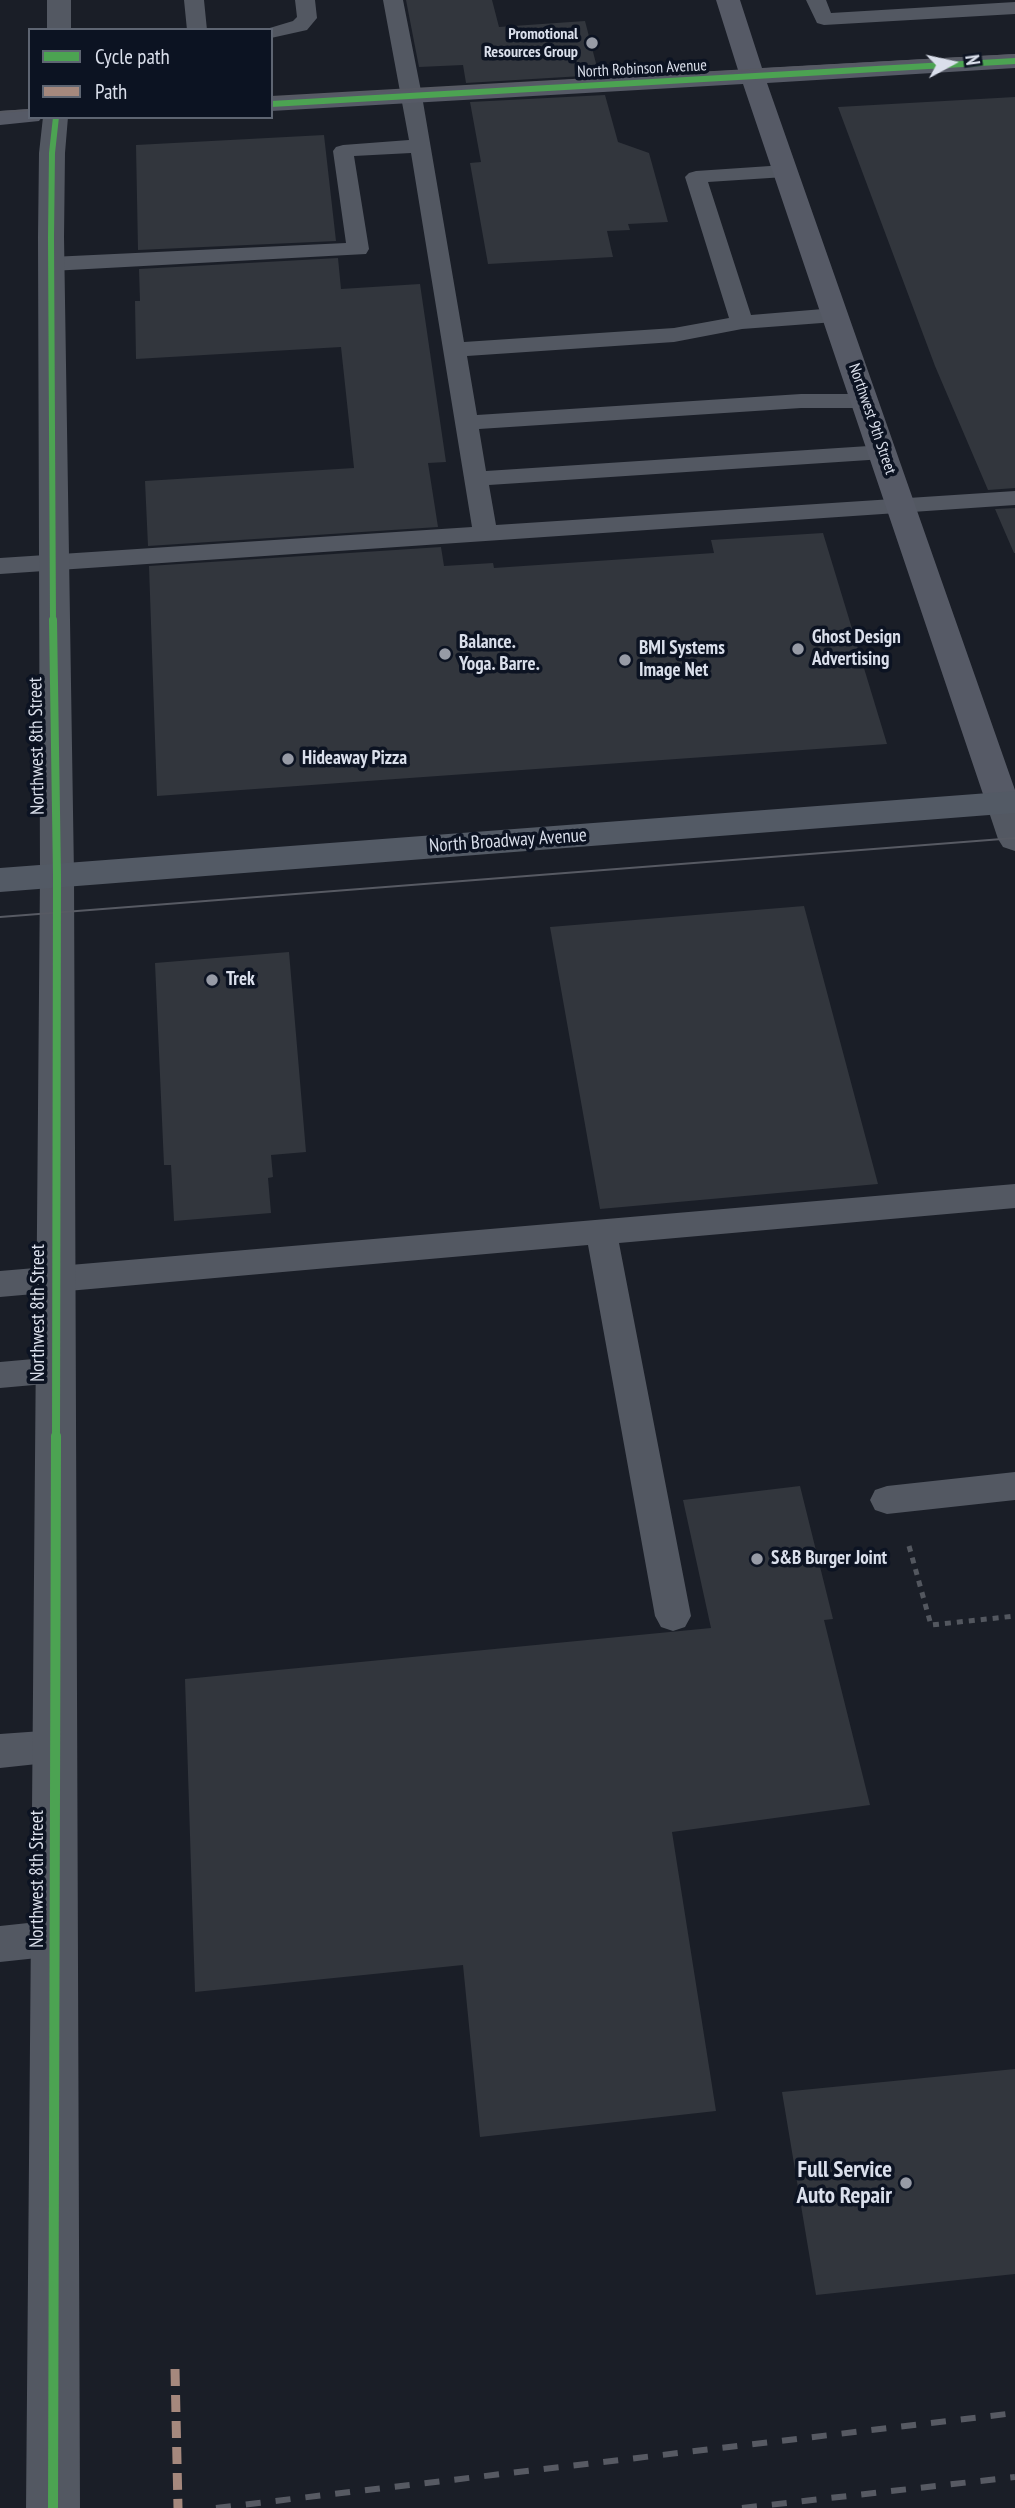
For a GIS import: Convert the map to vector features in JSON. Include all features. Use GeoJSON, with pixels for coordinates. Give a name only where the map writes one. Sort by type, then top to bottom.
{"type":"FeatureCollection","features":[{"type":"Feature","properties":{"kind":"main road","name":"North Broadway Avenue"},"geometry":{"type":"LineString","coordinates":[[0,880],[1009,803]]}},
{"type":"Feature","properties":{"kind":"street"},"geometry":{"type":"LineString","coordinates":[[59,0],[60,28]]}},
{"type":"Feature","properties":{"kind":"street","name":"Northwest 9th Street"},"geometry":{"type":"LineString","coordinates":[[728,0],[835,315],[1009,803],[1015,839]]}},
{"type":"Feature","properties":{"kind":"street","name":"North Robinson Avenue"},"geometry":{"type":"LineString","coordinates":[[273,104],[1015,61]]}},
{"type":"Feature","properties":{"kind":"street"},"geometry":{"type":"LineString","coordinates":[[0,118],[28,116]]}},
{"type":"Feature","properties":{"kind":"street","name":"Northwest 8th Street"},"geometry":{"type":"LineString","coordinates":[[53,2508],[57,876],[51,264],[52,153],[56,119]]}},
{"type":"Feature","properties":{"kind":"lane"},"geometry":{"type":"LineString","coordinates":[[194,0],[197,28]]}},
{"type":"Feature","properties":{"kind":"lane"},"geometry":{"type":"LineString","coordinates":[[273,32],[300,26],[307,18],[305,0]]}},
{"type":"Feature","properties":{"kind":"lane"},"geometry":{"type":"LineString","coordinates":[[393,0],[412,96],[485,534]]}},
{"type":"Feature","properties":{"kind":"lane"},"geometry":{"type":"LineString","coordinates":[[816,0],[824,19],[1015,8]]}},
{"type":"Feature","properties":{"kind":"lane"},"geometry":{"type":"LineString","coordinates":[[51,264],[358,249],[342,151],[420,146]]}},
{"type":"Feature","properties":{"kind":"lane"},"geometry":{"type":"LineString","coordinates":[[742,322],[696,177],[785,171]]}},
{"type":"Feature","properties":{"kind":"lane"},"geometry":{"type":"LineString","coordinates":[[454,350],[674,335],[742,322],[835,315]]}},
{"type":"Feature","properties":{"kind":"lane"},"geometry":{"type":"LineString","coordinates":[[467,423],[801,401],[866,401]]}},
{"type":"Feature","properties":{"kind":"lane"},"geometry":{"type":"LineString","coordinates":[[476,479],[884,452]]}},
{"type":"Feature","properties":{"kind":"lane"},"geometry":{"type":"LineString","coordinates":[[0,566],[1015,498]]}},
{"type":"Feature","properties":{"kind":"lane"},"geometry":{"type":"LineString","coordinates":[[0,1284],[1015,1196]]}},
{"type":"Feature","properties":{"kind":"lane"},"geometry":{"type":"LineString","coordinates":[[601,1231],[673,1616]]}},
{"type":"Feature","properties":{"kind":"lane"},"geometry":{"type":"LineString","coordinates":[[0,1375],[56,1370]]}},
{"type":"Feature","properties":{"kind":"lane"},"geometry":{"type":"LineString","coordinates":[[887,1500],[1015,1486]]}},
{"type":"Feature","properties":{"kind":"lane"},"geometry":{"type":"LineString","coordinates":[[0,1751],[56,1746]]}},
{"type":"Feature","properties":{"kind":"lane"},"geometry":{"type":"LineString","coordinates":[[0,1944],[56,1938]]}},
{"type":"Feature","properties":{"kind":"path"},"geometry":{"type":"LineString","coordinates":[[923,1597],[931,1625],[1015,1616]]}},
{"type":"Feature","properties":{"kind":"building"},"geometry":{"type":"Polygon","coordinates":[[[406,0],[492,0],[499,27],[585,21],[599,75],[466,83],[463,65],[419,67],[406,0]]]}},
{"type":"Feature","properties":{"kind":"building"},"geometry":{"type":"Polygon","coordinates":[[[605,95],[618,142],[649,153],[668,222],[628,224],[630,230],[607,231],[613,257],[488,264],[470,163],[481,162],[470,102],[605,95]]]}},
{"type":"Feature","properties":{"kind":"building"},"geometry":{"type":"Polygon","coordinates":[[[1015,97],[1015,488],[988,490],[935,366],[838,107],[1015,97]]]}},
{"type":"Feature","properties":{"kind":"building"},"geometry":{"type":"Polygon","coordinates":[[[324,135],[336,241],[138,250],[136,145],[324,135]]]}},
{"type":"Feature","properties":{"kind":"building"},"geometry":{"type":"Polygon","coordinates":[[[338,258],[341,289],[420,284],[446,462],[428,463],[438,527],[148,546],[145,481],[354,468],[341,347],[136,359],[135,301],[140,301],[139,269],[338,258]]]}},
{"type":"Feature","properties":{"kind":"building"},"geometry":{"type":"Polygon","coordinates":[[[1015,508],[1015,553],[1014,553],[995,509],[1015,508]]]}},
{"type":"Feature","properties":{"kind":"building"},"geometry":{"type":"Polygon","coordinates":[[[823,533],[887,744],[157,796],[149,566],[441,547],[444,566],[493,563],[494,568],[714,553],[711,540],[823,533]]]}},
{"type":"Feature","properties":{"kind":"building"},"geometry":{"type":"Polygon","coordinates":[[[804,906],[878,1184],[600,1209],[550,927],[804,906]]]}},
{"type":"Feature","properties":{"kind":"building"},"geometry":{"type":"Polygon","coordinates":[[[289,952],[306,1152],[271,1155],[273,1177],[268,1178],[271,1213],[174,1221],[171,1165],[164,1165],[155,963],[289,952]]]}},
{"type":"Feature","properties":{"kind":"building"},"geometry":{"type":"Polygon","coordinates":[[[800,1486],[833,1619],[824,1620],[870,1805],[672,1832],[716,2111],[480,2137],[463,1965],[195,1992],[185,1679],[711,1628],[683,1500],[800,1486]]]}},
{"type":"Feature","properties":{"kind":"building","name":"Full Service Auto Repair"},"geometry":{"type":"Polygon","coordinates":[[[1015,2069],[1015,2274],[816,2295],[782,2092],[1015,2069]]]}},
{"type":"Feature","properties":{"kind":"tram line"},"geometry":{"type":"LineString","coordinates":[[273,97],[1015,55]]}},
{"type":"Feature","properties":{"kind":"tram line"},"geometry":{"type":"LineString","coordinates":[[0,112],[28,110]]}},
{"type":"Feature","properties":{"kind":"tram line"},"geometry":{"type":"LineString","coordinates":[[0,917],[1015,838]]}},
{"type":"Feature","properties":{"kind":"railway"},"geometry":{"type":"LineString","coordinates":[[216,2508],[1015,2413]]}},
{"type":"Feature","properties":{"kind":"railway"},"geometry":{"type":"LineString","coordinates":[[742,2508],[1015,2477]]}},
{"type":"Feature","properties":{"kind":"marked path"},"geometry":{"type":"LineString","coordinates":[[175,2369],[178,2508]]}},
{"type":"Feature","properties":{"kind":"cycle path"},"geometry":{"type":"LineString","coordinates":[[273,104],[1015,61]]}},
{"type":"Feature","properties":{"kind":"cycle path"},"geometry":{"type":"LineString","coordinates":[[53,2508],[57,875],[51,237],[52,153],[56,119]]}},
{"type":"Feature","properties":{"kind":"place","name":"Promotional Resources Group"},"geometry":{"type":"Point","coordinates":[592,43]}},
{"type":"Feature","properties":{"kind":"place","name":"Ghost Design Advertising"},"geometry":{"type":"Point","coordinates":[798,649]}},
{"type":"Feature","properties":{"kind":"place","name":"Balance. Yoga. Barre."},"geometry":{"type":"Point","coordinates":[445,654]}},
{"type":"Feature","properties":{"kind":"place","name":"BMI Systems Image Net"},"geometry":{"type":"Point","coordinates":[625,660]}},
{"type":"Feature","properties":{"kind":"place","name":"Hideaway Pizza"},"geometry":{"type":"Point","coordinates":[288,759]}},
{"type":"Feature","properties":{"kind":"place","name":"Trek"},"geometry":{"type":"Point","coordinates":[212,980]}},
{"type":"Feature","properties":{"kind":"place","name":"S&B Burger Joint"},"geometry":{"type":"Point","coordinates":[757,1559]}},
{"type":"Feature","properties":{"kind":"place","name":"Full Service Auto Repair"},"geometry":{"type":"Point","coordinates":[906,2183]}}]}
